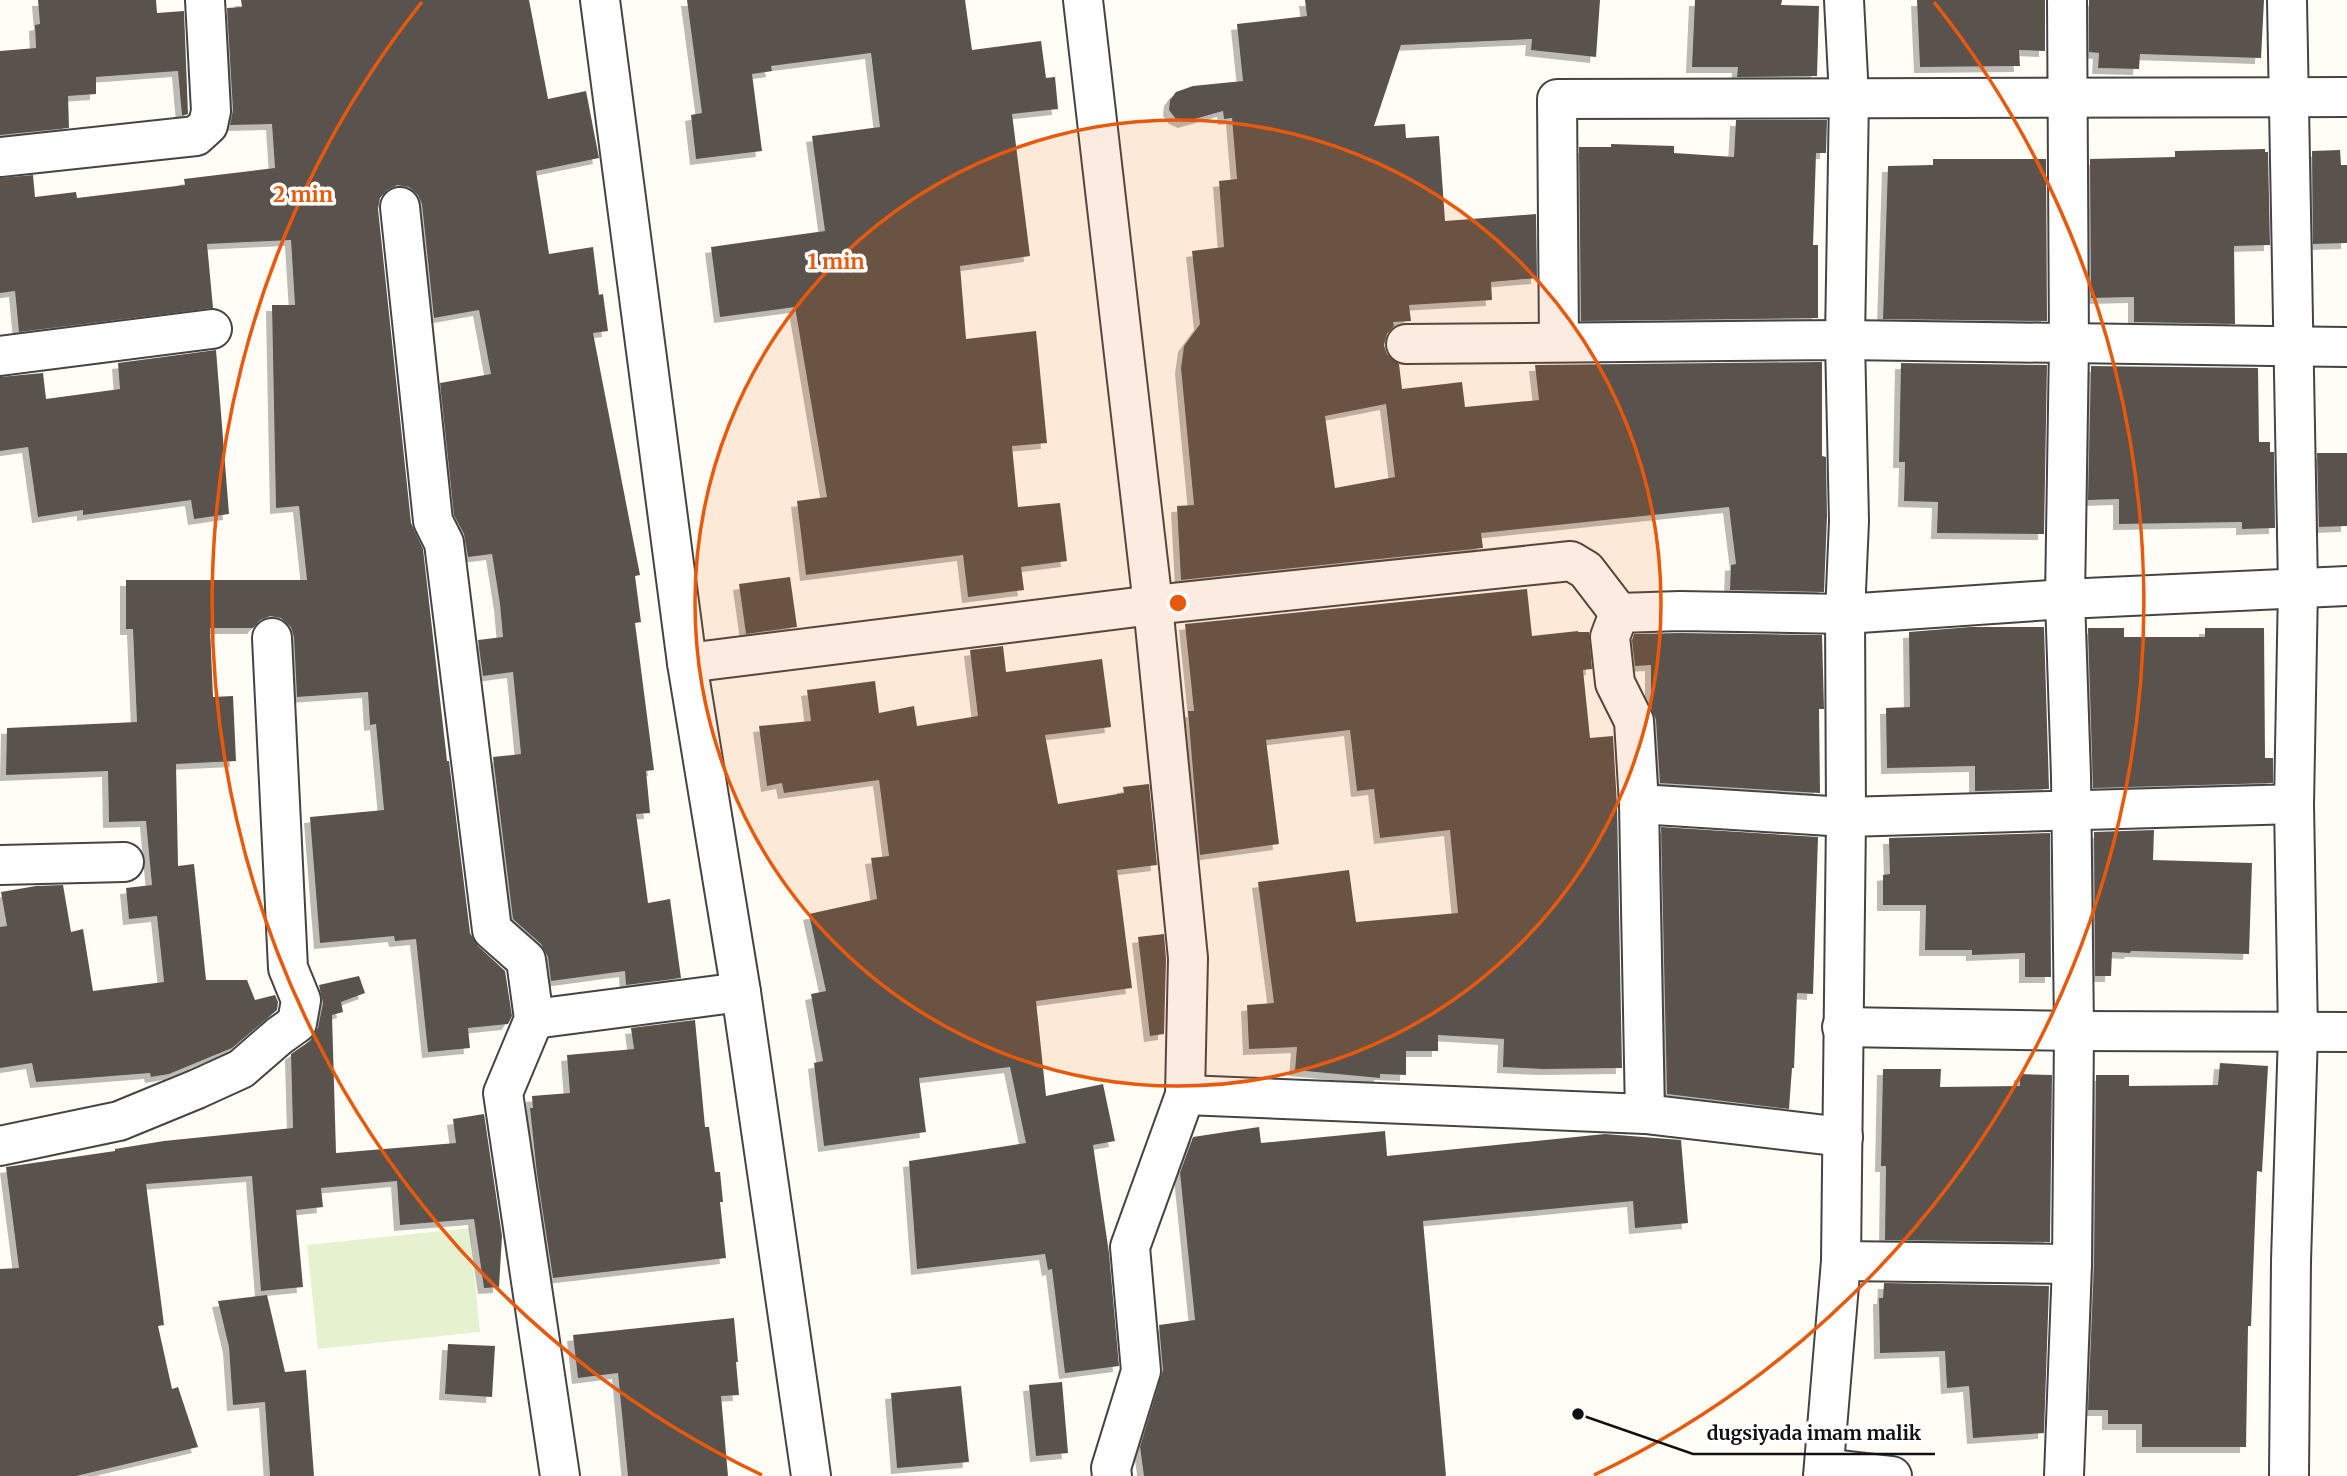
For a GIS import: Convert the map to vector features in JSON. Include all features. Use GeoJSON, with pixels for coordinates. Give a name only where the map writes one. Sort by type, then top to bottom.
{"type":"FeatureCollection","features":[{"type":"Feature","properties":{"kind":"street"},"geometry":{"type":"LineString","coordinates":[[0,157],[196,136],[208,125],[211,111],[205,0]]}},
{"type":"Feature","properties":{"kind":"street"},"geometry":{"type":"LineString","coordinates":[[600,0],[687,663],[741,992],[811,1476]]}},
{"type":"Feature","properties":{"kind":"street"},"geometry":{"type":"LineString","coordinates":[[1083,0],[1153,605],[1188,958],[1185,1095],[1130,1247],[1142,1371],[1111,1468],[1112,1476]]}},
{"type":"Feature","properties":{"kind":"street"},"geometry":{"type":"LineString","coordinates":[[1844,0],[1849,97],[1845,340],[1850,522],[1845,614],[1843,1137],[1841,1261],[1824,1472],[1892,1476]]}},
{"type":"Feature","properties":{"kind":"street"},"geometry":{"type":"LineString","coordinates":[[2064,1476],[2072,1264],[2074,1031],[2072,811],[2065,598],[2070,344],[2067,0]]}},
{"type":"Feature","properties":{"kind":"street"},"geometry":{"type":"LineString","coordinates":[[2287,0],[2298,587],[2294,804],[2298,1034],[2291,1261],[2289,1476]]}},
{"type":"Feature","properties":{"kind":"street"},"geometry":{"type":"LineString","coordinates":[[1559,342],[1557,99],[2347,97]]}},
{"type":"Feature","properties":{"kind":"street"},"geometry":{"type":"LineString","coordinates":[[400,207],[433,521],[444,544],[492,930],[526,960],[534,1019],[503,1093],[560,1476]]}},
{"type":"Feature","properties":{"kind":"street"},"geometry":{"type":"LineString","coordinates":[[0,356],[212,330]]}},
{"type":"Feature","properties":{"kind":"street"},"geometry":{"type":"LineString","coordinates":[[1406,344],[1845,340],[2347,347]]}},
{"type":"Feature","properties":{"kind":"street"},"geometry":{"type":"LineString","coordinates":[[687,663],[1153,605],[1571,561],[1586,570],[1619,613]]}},
{"type":"Feature","properties":{"kind":"street"},"geometry":{"type":"LineString","coordinates":[[1619,613],[1680,611],[1845,614],[2065,598],[2347,586]]}},
{"type":"Feature","properties":{"kind":"street"},"geometry":{"type":"LineString","coordinates":[[1619,613],[1610,637],[1615,683],[1634,722],[1639,804],[1645,1114]]}},
{"type":"Feature","properties":{"kind":"street"},"geometry":{"type":"LineString","coordinates":[[0,1146],[119,1121],[197,1089],[241,1069],[297,1023],[301,1000],[288,968],[272,638]]}},
{"type":"Feature","properties":{"kind":"street"},"geometry":{"type":"LineString","coordinates":[[1639,804],[1846,817],[2294,804]]}},
{"type":"Feature","properties":{"kind":"street"},"geometry":{"type":"LineString","coordinates":[[0,864],[124,862]]}},
{"type":"Feature","properties":{"kind":"street"},"geometry":{"type":"LineString","coordinates":[[534,1019],[741,992]]}},
{"type":"Feature","properties":{"kind":"street"},"geometry":{"type":"LineString","coordinates":[[1842,1027],[2298,1034],[2347,1032]]}},
{"type":"Feature","properties":{"kind":"street"},"geometry":{"type":"LineString","coordinates":[[1185,1095],[1645,1114],[1843,1137]]}},
{"type":"Feature","properties":{"kind":"street"},"geometry":{"type":"LineString","coordinates":[[1841,1261],[2072,1264]]}},
{"type":"Feature","properties":{"kind":"green space"},"geometry":{"type":"Polygon","coordinates":[[[470,1228],[480,1332],[318,1349],[307,1245],[470,1228]]]}},
{"type":"Feature","properties":{"kind":"building"},"geometry":{"type":"Polygon","coordinates":[[[38,0],[156,0],[157,13],[184,11],[188,114],[182,116],[178,71],[96,77],[96,94],[68,96],[69,128],[0,135],[0,51],[36,48],[35,25],[40,24],[38,0]]]}},
{"type":"Feature","properties":{"kind":"building"},"geometry":{"type":"Polygon","coordinates":[[[241,0],[529,0],[548,99],[586,91],[599,158],[536,171],[549,254],[593,247],[599,295],[603,294],[608,331],[593,333],[640,575],[635,576],[641,622],[635,623],[654,770],[646,771],[650,813],[636,814],[648,903],[670,899],[681,978],[626,985],[625,971],[551,981],[548,957],[541,944],[513,919],[493,757],[521,754],[513,672],[483,676],[478,640],[503,637],[500,604],[492,554],[468,557],[464,534],[454,515],[440,383],[491,374],[479,310],[434,318],[422,204],[418,195],[409,187],[397,185],[387,190],[380,198],[378,209],[411,523],[423,549],[470,933],[478,946],[505,971],[512,1016],[508,1024],[468,1028],[470,1048],[428,1052],[416,939],[395,941],[394,936],[320,943],[310,817],[384,810],[376,724],[370,725],[368,692],[297,697],[294,637],[291,627],[281,618],[270,616],[260,620],[253,628],[210,628],[213,697],[233,696],[236,761],[176,764],[178,866],[194,864],[206,980],[247,980],[255,1000],[275,995],[277,1010],[232,1048],[169,1074],[151,1077],[150,1073],[36,1082],[32,1063],[0,1068],[0,927],[7,926],[1,892],[63,885],[71,932],[83,929],[93,991],[164,982],[157,916],[129,919],[126,888],[152,885],[146,821],[109,822],[108,771],[6,775],[7,728],[137,722],[133,629],[126,629],[126,580],[307,580],[299,506],[276,508],[272,305],[295,305],[291,240],[207,244],[213,308],[19,332],[15,291],[0,293],[0,178],[33,175],[35,197],[76,192],[77,198],[185,185],[184,179],[275,168],[272,124],[230,125],[233,110],[227,8],[242,7],[241,0]]]}},
{"type":"Feature","properties":{"kind":"building"},"geometry":{"type":"Polygon","coordinates":[[[687,0],[965,0],[972,50],[1041,41],[1046,78],[1055,77],[1058,109],[1012,114],[1030,256],[960,266],[966,339],[1036,331],[1047,443],[1012,446],[1018,507],[1060,503],[1067,561],[1021,567],[1024,590],[968,597],[963,555],[806,575],[797,501],[827,497],[795,307],[720,317],[711,247],[825,231],[812,136],[880,127],[871,53],[771,66],[772,71],[752,74],[762,151],[696,159],[691,115],[702,113],[687,0]]]}},
{"type":"Feature","properties":{"kind":"building"},"geometry":{"type":"Polygon","coordinates":[[[1305,0],[1600,0],[1596,57],[1531,50],[1532,39],[1401,45],[1374,126],[1405,124],[1406,138],[1439,136],[1445,221],[1536,214],[1537,278],[1491,282],[1492,300],[1409,305],[1411,321],[1393,322],[1394,326],[1387,334],[1384,345],[1387,354],[1399,364],[1402,389],[1462,382],[1465,407],[1539,400],[1535,365],[1822,362],[1822,456],[1826,457],[1827,516],[1824,592],[1730,590],[1731,565],[1736,564],[1729,507],[1481,533],[1483,548],[1181,580],[1177,506],[1194,505],[1181,368],[1184,346],[1200,324],[1192,251],[1224,247],[1219,181],[1237,179],[1232,118],[1224,119],[1223,111],[1184,122],[1175,118],[1169,110],[1170,100],[1176,92],[1193,86],[1243,81],[1237,24],[1307,16],[1305,0]],[[1386,404],[1325,416],[1335,488],[1395,477],[1386,404]]]}},
{"type":"Feature","properties":{"kind":"building"},"geometry":{"type":"Polygon","coordinates":[[[1695,0],[1782,0],[1781,5],[1819,6],[1817,76],[1737,77],[1738,67],[1692,67],[1695,0]]]}},
{"type":"Feature","properties":{"kind":"building"},"geometry":{"type":"Polygon","coordinates":[[[1917,0],[2045,0],[2045,51],[2019,50],[2020,66],[1920,67],[1917,0]]]}},
{"type":"Feature","properties":{"kind":"building"},"geometry":{"type":"Polygon","coordinates":[[[2089,0],[2264,0],[2261,58],[2140,54],[2139,69],[2098,68],[2099,53],[2089,52],[2089,0]]]}},
{"type":"Feature","properties":{"kind":"building"},"geometry":{"type":"Polygon","coordinates":[[[1736,120],[1827,120],[1826,153],[1816,153],[1813,245],[1818,245],[1818,318],[1581,321],[1579,147],[1611,147],[1611,144],[1674,146],[1674,153],[1734,157],[1736,120]]]}},
{"type":"Feature","properties":{"kind":"building"},"geometry":{"type":"Polygon","coordinates":[[[2265,149],[2265,152],[2268,152],[2270,245],[2234,246],[2235,324],[2134,322],[2134,297],[2091,298],[2090,159],[2175,157],[2175,151],[2265,149]]]}},
{"type":"Feature","properties":{"kind":"building"},"geometry":{"type":"Polygon","coordinates":[[[2340,150],[2341,165],[2347,165],[2347,243],[2313,244],[2312,151],[2340,150]]]}},
{"type":"Feature","properties":{"kind":"building"},"geometry":{"type":"Polygon","coordinates":[[[1933,159],[2046,159],[2047,321],[1883,319],[1888,166],[1933,165],[1933,159]]]}},
{"type":"Feature","properties":{"kind":"building"},"geometry":{"type":"Polygon","coordinates":[[[216,350],[229,514],[194,519],[191,500],[83,515],[83,510],[38,517],[28,447],[0,451],[0,377],[43,373],[46,399],[120,389],[118,363],[216,350]]]}},
{"type":"Feature","properties":{"kind":"building"},"geometry":{"type":"Polygon","coordinates":[[[1901,363],[2047,365],[2044,534],[1937,533],[1938,502],[1904,501],[1905,462],[1899,462],[1901,363]]]}},
{"type":"Feature","properties":{"kind":"building"},"geometry":{"type":"Polygon","coordinates":[[[2091,366],[2258,368],[2259,442],[2270,442],[2270,452],[2274,452],[2275,528],[2242,529],[2242,522],[2119,524],[2119,499],[2088,500],[2091,366]]]}},
{"type":"Feature","properties":{"kind":"building"},"geometry":{"type":"Polygon","coordinates":[[[2317,453],[2347,453],[2347,526],[2319,527],[2317,453]]]}},
{"type":"Feature","properties":{"kind":"building"},"geometry":{"type":"Polygon","coordinates":[[[790,577],[797,627],[746,634],[739,584],[790,577]]]}},
{"type":"Feature","properties":{"kind":"building"},"geometry":{"type":"Polygon","coordinates":[[[1527,589],[1532,636],[1589,632],[1592,669],[1583,670],[1590,738],[1613,736],[1617,805],[1622,1068],[1503,1067],[1504,1039],[1438,1035],[1438,1051],[1406,1051],[1406,1075],[1380,1074],[1380,1078],[1295,1070],[1297,1047],[1249,1049],[1247,1005],[1274,1003],[1258,882],[1349,870],[1356,922],[1458,913],[1450,830],[1380,838],[1374,789],[1357,791],[1350,730],[1266,740],[1279,844],[1200,855],[1188,711],[1194,711],[1185,624],[1527,589]]]}},
{"type":"Feature","properties":{"kind":"building"},"geometry":{"type":"Polygon","coordinates":[[[1970,627],[2044,627],[2049,789],[1975,791],[1975,766],[1887,768],[1886,708],[1910,707],[1909,632],[1970,627]]]}},
{"type":"Feature","properties":{"kind":"building"},"geometry":{"type":"Polygon","coordinates":[[[2088,628],[2124,628],[2124,637],[2205,637],[2205,628],[2264,628],[2265,758],[2273,758],[2273,783],[2093,788],[2088,628]]]}},
{"type":"Feature","properties":{"kind":"building"},"geometry":{"type":"Polygon","coordinates":[[[1634,634],[1822,635],[1824,709],[1819,709],[1820,793],[1660,783],[1656,720],[1651,707],[1651,665],[1635,666],[1632,640],[1634,634]]]}},
{"type":"Feature","properties":{"kind":"building"},"geometry":{"type":"Polygon","coordinates":[[[1003,646],[1006,672],[1102,659],[1111,727],[1045,735],[1058,804],[1124,793],[1123,787],[1149,784],[1157,865],[1117,870],[1132,988],[1036,1001],[1046,1096],[1103,1084],[1115,1141],[1093,1145],[1109,1253],[1119,1366],[1065,1373],[1052,1269],[1048,1270],[1045,1254],[917,1269],[909,1161],[1026,1143],[1010,1067],[919,1078],[926,1132],[824,1146],[814,1063],[823,1061],[811,994],[826,991],[809,914],[877,899],[871,858],[889,856],[879,780],[784,793],[782,783],[767,786],[759,726],[811,721],[807,690],[875,681],[879,713],[914,706],[917,726],[978,716],[970,650],[1003,646]]]}},
{"type":"Feature","properties":{"kind":"building"},"geometry":{"type":"Polygon","coordinates":[[[1661,827],[1818,837],[1813,994],[1797,993],[1794,1068],[1789,1109],[1667,1094],[1661,827]]]}},
{"type":"Feature","properties":{"kind":"building"},"geometry":{"type":"Polygon","coordinates":[[[2154,830],[2153,860],[2252,863],[2249,954],[2112,952],[2111,976],[2095,976],[2094,832],[2154,830]]]}},
{"type":"Feature","properties":{"kind":"building"},"geometry":{"type":"Polygon","coordinates":[[[2050,833],[2051,977],[2025,977],[2025,953],[1972,955],[1972,950],[1925,950],[1926,905],[1883,905],[1883,875],[1890,874],[1889,838],[2050,833]]]}},
{"type":"Feature","properties":{"kind":"building"},"geometry":{"type":"Polygon","coordinates":[[[1164,934],[1164,1034],[1150,1036],[1138,937],[1164,934]]]}},
{"type":"Feature","properties":{"kind":"building"},"geometry":{"type":"Polygon","coordinates":[[[359,976],[365,993],[341,1002],[343,1012],[332,1015],[336,1153],[456,1143],[453,1119],[484,1114],[502,1236],[499,1287],[484,1288],[474,1219],[400,1225],[397,1181],[321,1188],[323,1207],[296,1210],[303,1287],[261,1291],[252,1176],[146,1184],[164,1325],[158,1326],[172,1389],[178,1387],[198,1447],[76,1476],[0,1476],[0,1269],[19,1268],[6,1167],[164,1141],[293,1128],[291,1054],[310,1041],[318,1028],[323,1003],[319,985],[359,976]]]}},
{"type":"Feature","properties":{"kind":"building"},"geometry":{"type":"Polygon","coordinates":[[[695,1020],[705,1127],[709,1127],[715,1172],[720,1172],[726,1258],[553,1278],[537,1174],[530,1108],[533,1108],[532,1096],[570,1093],[567,1055],[634,1049],[631,1028],[695,1020]]]}},
{"type":"Feature","properties":{"kind":"building"},"geometry":{"type":"Polygon","coordinates":[[[2220,1063],[2268,1066],[2262,1172],[2257,1171],[2251,1326],[2248,1326],[2246,1447],[2142,1447],[2142,1424],[2108,1424],[2108,1410],[2088,1410],[2094,1264],[2096,1075],[2129,1075],[2129,1086],[2218,1085],[2220,1063]]]}},
{"type":"Feature","properties":{"kind":"building"},"geometry":{"type":"Polygon","coordinates":[[[1883,1069],[1941,1069],[1940,1087],[2020,1086],[2020,1074],[2052,1075],[2050,1242],[1885,1240],[1886,1166],[1881,1166],[1883,1069]]]}},
{"type":"Feature","properties":{"kind":"building"},"geometry":{"type":"Polygon","coordinates":[[[1259,1127],[1261,1143],[1385,1131],[1387,1156],[1605,1134],[1681,1140],[1688,1223],[1635,1228],[1633,1201],[1423,1221],[1446,1476],[1144,1476],[1140,1447],[1163,1370],[1159,1325],[1195,1320],[1180,1173],[1193,1137],[1259,1127]]]}},
{"type":"Feature","properties":{"kind":"building"},"geometry":{"type":"Polygon","coordinates":[[[1884,1283],[2049,1286],[2044,1433],[1973,1438],[1969,1386],[1947,1388],[1945,1351],[1880,1353],[1879,1298],[1883,1298],[1884,1283]]]}},
{"type":"Feature","properties":{"kind":"building"},"geometry":{"type":"Polygon","coordinates":[[[267,1295],[285,1372],[306,1370],[314,1476],[270,1476],[265,1402],[233,1405],[229,1347],[218,1301],[267,1295]]]}},
{"type":"Feature","properties":{"kind":"building"},"geometry":{"type":"Polygon","coordinates":[[[734,1318],[739,1395],[721,1396],[728,1476],[628,1476],[618,1373],[578,1378],[573,1335],[734,1318]]]}},
{"type":"Feature","properties":{"kind":"building"},"geometry":{"type":"Polygon","coordinates":[[[448,1344],[495,1346],[492,1397],[445,1394],[448,1344]]]}},
{"type":"Feature","properties":{"kind":"building"},"geometry":{"type":"Polygon","coordinates":[[[1062,1382],[1068,1453],[1036,1456],[1029,1385],[1062,1382]]]}},
{"type":"Feature","properties":{"kind":"building"},"geometry":{"type":"Polygon","coordinates":[[[961,1386],[969,1462],[897,1468],[891,1393],[961,1386]]]}},
{"type":"Feature","properties":{"kind":"place","name":"dugsiyada imam malik"},"geometry":{"type":"Point","coordinates":[1578,1414]}}]}
